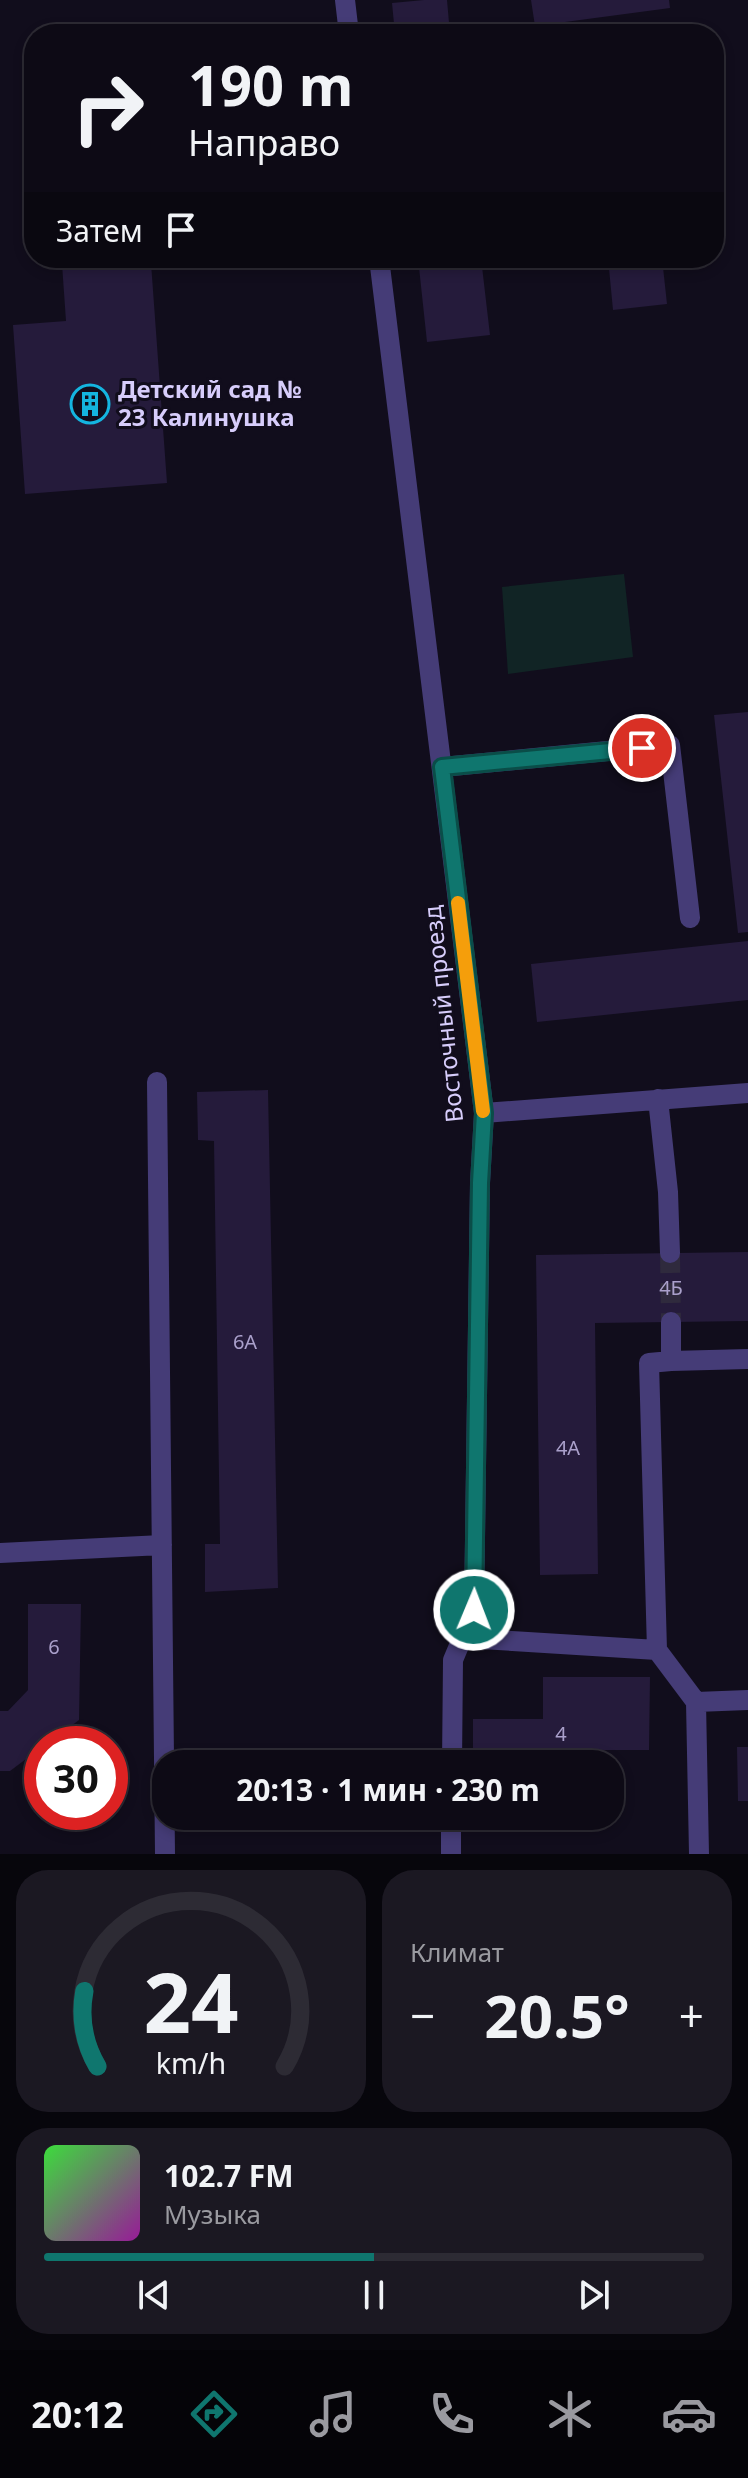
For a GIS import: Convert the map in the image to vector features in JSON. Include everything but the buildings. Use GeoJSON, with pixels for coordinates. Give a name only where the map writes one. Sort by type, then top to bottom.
{"type":"FeatureCollection","features":[{"type":"Feature","properties":{"kind":"street"},"geometry":{"type":"LineString","coordinates":[[345,0],[348,24]]}},
{"type":"Feature","properties":{"kind":"street","name":"Восточный проезд"},"geometry":{"type":"LineString","coordinates":[[380,268],[484,1113],[480,1183],[474,1610],[465,1638],[453,1660],[452,1750]]}},
{"type":"Feature","properties":{"kind":"street"},"geometry":{"type":"LineString","coordinates":[[442,767],[670,745],[690,918]]}},
{"type":"Feature","properties":{"kind":"street"},"geometry":{"type":"LineString","coordinates":[[157,1082],[165,1854]]}},
{"type":"Feature","properties":{"kind":"street"},"geometry":{"type":"LineString","coordinates":[[484,1113],[748,1093]]}},
{"type":"Feature","properties":{"kind":"street"},"geometry":{"type":"LineString","coordinates":[[658,1099],[668,1192],[670,1253]]}},
{"type":"Feature","properties":{"kind":"street"},"geometry":{"type":"LineString","coordinates":[[671,1322],[671,1361]]}},
{"type":"Feature","properties":{"kind":"street"},"geometry":{"type":"LineString","coordinates":[[699,1854],[696,1702],[657,1650],[649,1363],[748,1359]]}},
{"type":"Feature","properties":{"kind":"street"},"geometry":{"type":"LineString","coordinates":[[0,1553],[162,1545]]}},
{"type":"Feature","properties":{"kind":"street"},"geometry":{"type":"LineString","coordinates":[[465,1638],[657,1650]]}},
{"type":"Feature","properties":{"kind":"street"},"geometry":{"type":"LineString","coordinates":[[696,1702],[748,1700]]}},
{"type":"Feature","properties":{"kind":"street"},"geometry":{"type":"LineString","coordinates":[[451,1830],[451,1854]]}},
{"type":"Feature","properties":{"kind":"green space"},"geometry":{"type":"Polygon","coordinates":[[[624,574],[633,657],[508,674],[502,587],[624,574]]]}},
{"type":"Feature","properties":{"kind":"tunnel"},"geometry":{"type":"LineString","coordinates":[[670,1253],[671,1322]]}},
{"type":"Feature","properties":{"kind":"slow traffic"},"geometry":{"type":"LineString","coordinates":[[458,903],[483,1111]]}},
{"type":"Feature","properties":{"kind":"place","name":"Детский сад № 23 Калинушка"},"geometry":{"type":"Point","coordinates":[90,404]}},
{"type":"Feature","properties":{"kind":"route"},"geometry":{"type":"LineString","coordinates":[[474,1610],[480,1183],[484,1113],[442,767],[642,748]]}}]}
